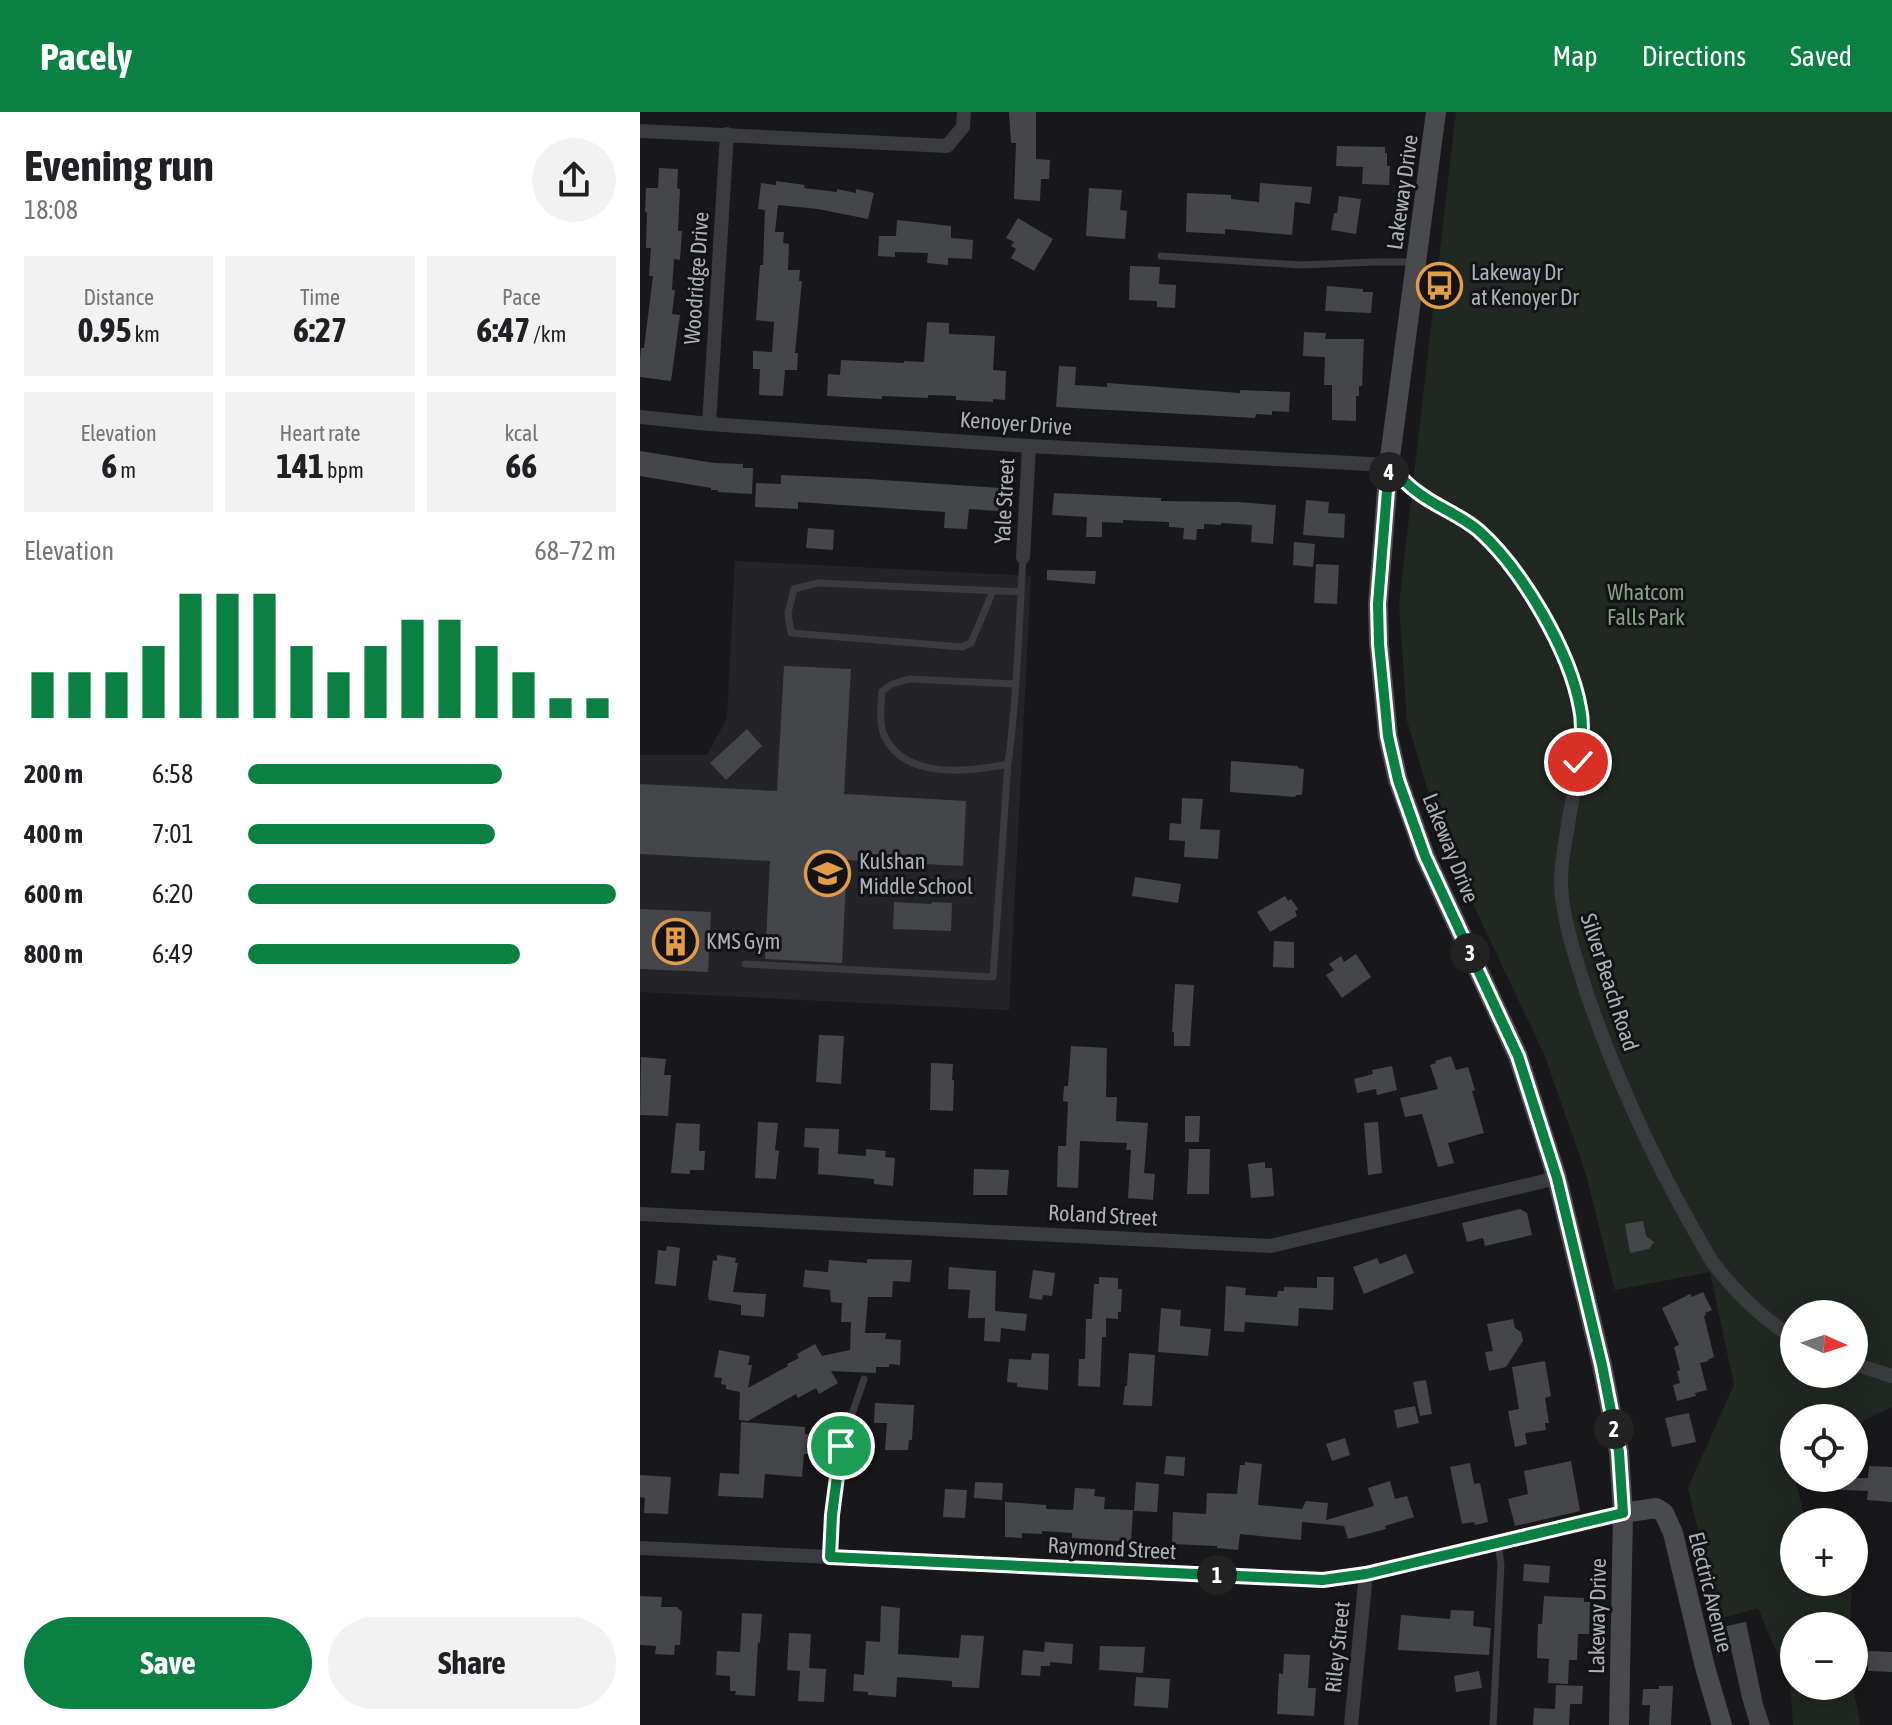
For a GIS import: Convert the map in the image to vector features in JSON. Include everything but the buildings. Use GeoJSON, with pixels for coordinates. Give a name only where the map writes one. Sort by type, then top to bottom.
{"type":"FeatureCollection","features":[{"type":"Feature","properties":{"kind":"main road","name":"Lakeway Drive"},"geometry":{"type":"LineString","coordinates":[[1436,112],[1389,465],[1378,604],[1388,736],[1398,780],[1425,856],[1518,1056],[1557,1178],[1602,1365],[1619,1452],[1623,1513],[1619,1725]]}},
{"type":"Feature","properties":{"kind":"main road","name":"Electric Avenue"},"geometry":{"type":"LineString","coordinates":[[1623,1513],[1656,1508],[1664,1513],[1673,1533],[1722,1725]]}},
{"type":"Feature","properties":{"kind":"street"},"geometry":{"type":"LineString","coordinates":[[640,131],[947,146],[963,127],[964,112]]}},
{"type":"Feature","properties":{"kind":"street","name":"Woodridge Drive"},"geometry":{"type":"LineString","coordinates":[[709,424],[727,134]]}},
{"type":"Feature","properties":{"kind":"street","name":"Kenoyer Drive"},"geometry":{"type":"LineString","coordinates":[[640,417],[1029,446],[1389,465]]}},
{"type":"Feature","properties":{"kind":"street","name":"Yale Street"},"geometry":{"type":"LineString","coordinates":[[1023,557],[1029,446]]}},
{"type":"Feature","properties":{"kind":"street","name":"Silver Beach Road"},"geometry":{"type":"LineString","coordinates":[[1389,465],[1417,492],[1477,529],[1502,555],[1524,585],[1565,659],[1581,709],[1582,737],[1564,845],[1561,895],[1585,987],[1621,1086],[1711,1260],[1749,1304],[1780,1329]]}},
{"type":"Feature","properties":{"kind":"street","name":"Roland Street"},"geometry":{"type":"LineString","coordinates":[[640,1214],[1271,1246],[1557,1178]]}},
{"type":"Feature","properties":{"kind":"street"},"geometry":{"type":"LineString","coordinates":[[1868,1368],[1892,1376]]}},
{"type":"Feature","properties":{"kind":"street","name":"Raymond Street"},"geometry":{"type":"LineString","coordinates":[[640,1548],[1323,1580],[1366,1574],[1623,1513]]}},
{"type":"Feature","properties":{"kind":"street","name":"Riley Street"},"geometry":{"type":"LineString","coordinates":[[1351,1725],[1366,1574]]}},
{"type":"Feature","properties":{"kind":"lane"},"geometry":{"type":"LineString","coordinates":[[1161,256],[1301,265],[1417,262]]}},
{"type":"Feature","properties":{"kind":"lane"},"geometry":{"type":"LineString","coordinates":[[745,964],[993,977],[1023,557]]}},
{"type":"Feature","properties":{"kind":"lane"},"geometry":{"type":"LineString","coordinates":[[993,591],[971,643],[962,647],[791,633],[788,613],[794,589],[818,583],[1021,592]]}},
{"type":"Feature","properties":{"kind":"lane"},"geometry":{"type":"LineString","coordinates":[[1008,764],[985,769],[961,769],[923,767],[906,761],[883,733],[882,691],[909,679],[1015,684]]}},
{"type":"Feature","properties":{"kind":"lane"},"geometry":{"type":"LineString","coordinates":[[830,1557],[841,1446],[864,1379]]}},
{"type":"Feature","properties":{"kind":"lane"},"geometry":{"type":"LineString","coordinates":[[1493,1725],[1501,1564],[1497,1543]]}},
{"type":"Feature","properties":{"kind":"shaded area","name":"Kulshan Middle School"},"geometry":{"type":"Polygon","coordinates":[[[735,561],[1031,576],[1009,1010],[640,992],[640,755],[707,755],[727,718],[735,561]]]}},
{"type":"Feature","properties":{"kind":"green space","name":"Whatcom Falls Park"},"geometry":{"type":"Polygon","coordinates":[[[1456,112],[1892,112],[1892,1407],[1868,1418],[1868,1404],[1780,1404],[1780,1492],[1798,1492],[1802,1508],[1780,1508],[1780,1596],[1851,1596],[1851,1612],[1780,1612],[1780,1660],[1758,1608],[1719,1619],[1688,1488],[1734,1385],[1710,1272],[1615,1290],[1586,1174],[1544,1054],[1443,841],[1407,721],[1399,604],[1456,112]]]}},
{"type":"Feature","properties":{"kind":"green space","name":"Whatcom Falls Park"},"geometry":{"type":"Polygon","coordinates":[[[1791,1700],[1856,1700],[1860,1725],[1793,1725],[1791,1700]]]}},
{"type":"Feature","properties":{"kind":"place","name":"Lakeway Dr at Kenoyer Dr"},"geometry":{"type":"Point","coordinates":[1440,285]}},
{"type":"Feature","properties":{"kind":"place","name":"Kulshan Middle School"},"geometry":{"type":"Point","coordinates":[828,874]}},
{"type":"Feature","properties":{"kind":"place","name":"KMS Gym"},"geometry":{"type":"Point","coordinates":[675,941]}},
{"type":"Feature","properties":{"kind":"route"},"geometry":{"type":"LineString","coordinates":[[841,1446],[830,1557],[1323,1580],[1366,1574],[1623,1513],[1619,1452],[1602,1365],[1557,1178],[1518,1056],[1425,856],[1398,780],[1388,736],[1378,604],[1389,465],[1417,492],[1477,529],[1502,555],[1524,585],[1565,659],[1575,686],[1582,722],[1578,762]]}}]}
